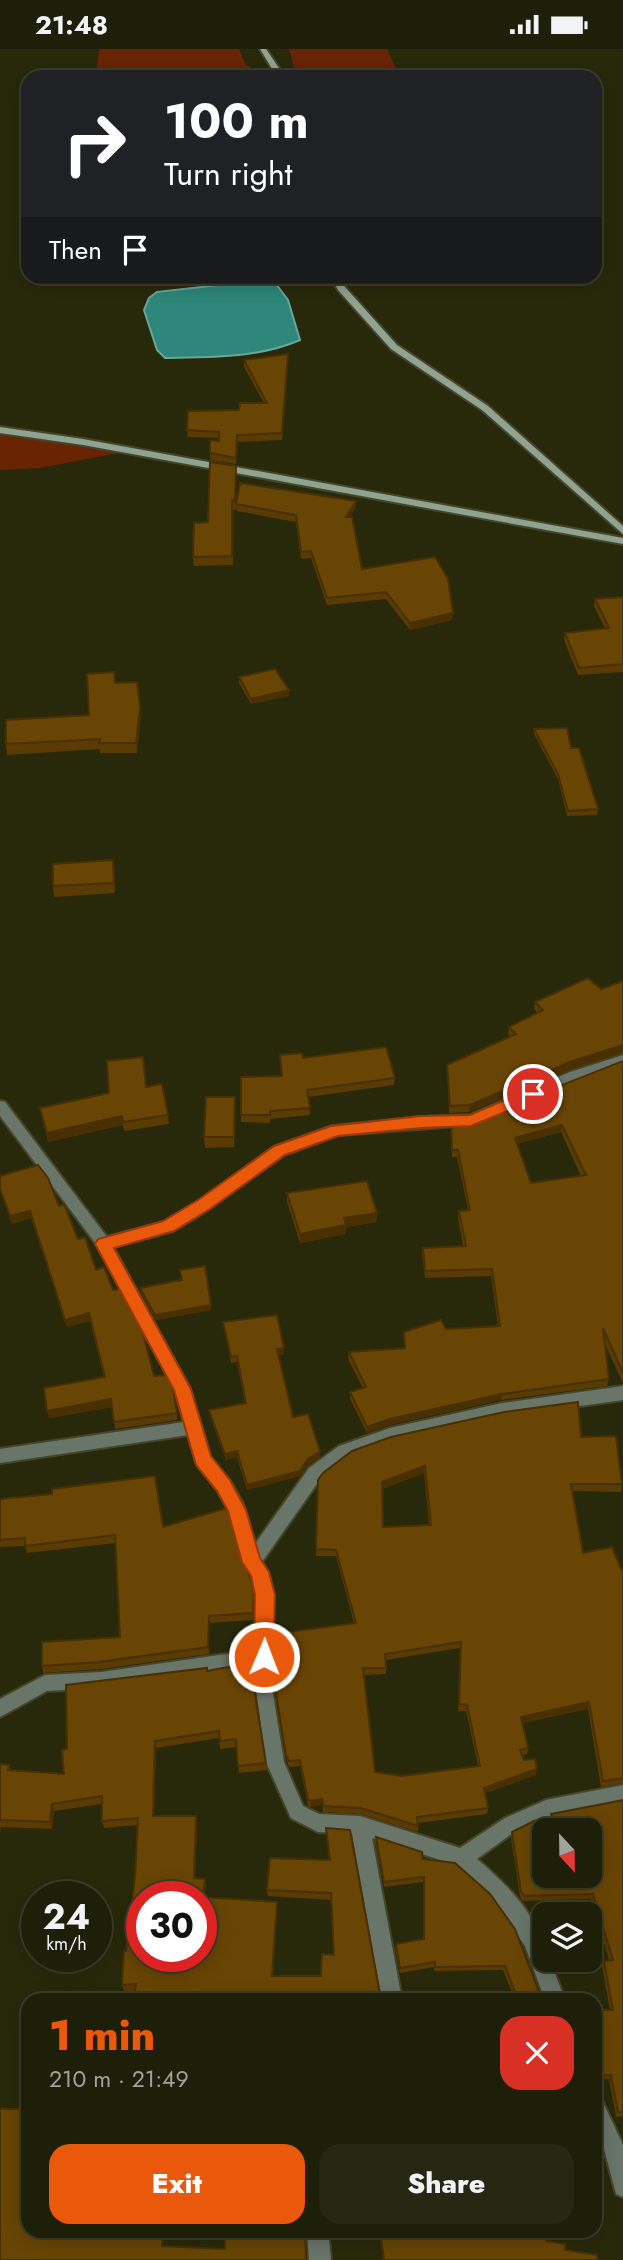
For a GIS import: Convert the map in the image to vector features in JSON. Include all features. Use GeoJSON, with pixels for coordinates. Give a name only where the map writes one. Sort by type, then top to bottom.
{"type":"FeatureCollection","features":[{"type":"Feature","properties":{"kind":"street"},"geometry":{"type":"LineString","coordinates":[[263,49],[276,70]]}},
{"type":"Feature","properties":{"kind":"street"},"geometry":{"type":"LineString","coordinates":[[339,284],[394,347],[485,408],[623,531]]}},
{"type":"Feature","properties":{"kind":"street"},"geometry":{"type":"LineString","coordinates":[[0,430],[83,442],[623,541]]}},
{"type":"Feature","properties":{"kind":"street"},"geometry":{"type":"LineString","coordinates":[[104,1244],[168,1227],[204,1205],[279,1151],[314,1138],[337,1130],[421,1122],[471,1121],[575,1076],[623,1060]]}},
{"type":"Feature","properties":{"kind":"street"},"geometry":{"type":"LineString","coordinates":[[0,1106],[104,1244],[182,1389],[203,1459],[224,1486],[237,1510],[252,1562],[260,1572],[265,1595],[261,1675],[275,1762],[297,1812],[318,1823],[360,1825],[462,1858],[498,1890],[514,1910],[533,1940],[552,1993]]}},
{"type":"Feature","properties":{"kind":"street"},"geometry":{"type":"LineString","coordinates":[[252,1562],[315,1473],[345,1451],[390,1435],[502,1410],[623,1393]]}},
{"type":"Feature","properties":{"kind":"street"},"geometry":{"type":"LineString","coordinates":[[0,1456],[194,1427]]}},
{"type":"Feature","properties":{"kind":"street"},"geometry":{"type":"LineString","coordinates":[[0,1709],[45,1683],[102,1680],[264,1657]]}},
{"type":"Feature","properties":{"kind":"street"},"geometry":{"type":"LineString","coordinates":[[462,1858],[511,1824],[546,1809],[623,1794]]}},
{"type":"Feature","properties":{"kind":"street"},"geometry":{"type":"LineString","coordinates":[[360,1825],[391,1993]]}},
{"type":"Feature","properties":{"kind":"street"},"geometry":{"type":"LineString","coordinates":[[602,2119],[618,2146],[623,2187]]}},
{"type":"Feature","properties":{"kind":"street"},"geometry":{"type":"LineString","coordinates":[[318,2238],[320,2260]]}},
{"type":"Feature","properties":{"kind":"shaded area"},"geometry":{"type":"Polygon","coordinates":[[[99,49],[239,49],[246,65],[255,70],[97,70],[99,49]]]}},
{"type":"Feature","properties":{"kind":"shaded area"},"geometry":{"type":"Polygon","coordinates":[[[289,49],[387,49],[397,70],[295,70],[289,49]]]}},
{"type":"Feature","properties":{"kind":"shaded area"},"geometry":{"type":"Polygon","coordinates":[[[0,433],[124,452],[40,468],[0,470],[0,433]]]}},
{"type":"Feature","properties":{"kind":"water"},"geometry":{"type":"Polygon","coordinates":[[[228,284],[276,284],[288,300],[300,340],[251,353],[165,358],[157,350],[144,310],[149,298],[157,292],[228,284]]]}},
{"type":"Feature","properties":{"kind":"building"},"geometry":{"type":"Polygon","coordinates":[[[288,354],[282,433],[237,435],[236,458],[210,453],[210,440],[219,441],[219,432],[187,430],[188,411],[239,410],[240,403],[267,403],[244,360],[288,354]]]}},
{"type":"Feature","properties":{"kind":"building"},"geometry":{"type":"Polygon","coordinates":[[[210,462],[236,466],[235,501],[232,500],[232,556],[193,557],[194,523],[208,522],[210,462]]]}},
{"type":"Feature","properties":{"kind":"building"},"geometry":{"type":"Polygon","coordinates":[[[240,483],[356,501],[346,517],[352,517],[362,569],[435,557],[448,579],[453,613],[410,623],[386,592],[327,598],[311,551],[301,552],[296,515],[236,504],[240,483]]]}},
{"type":"Feature","properties":{"kind":"building"},"geometry":{"type":"Polygon","coordinates":[[[623,597],[623,664],[579,668],[565,633],[609,628],[595,599],[623,597]]]}},
{"type":"Feature","properties":{"kind":"building"},"geometry":{"type":"Polygon","coordinates":[[[275,669],[289,690],[251,699],[239,677],[275,669]]]}},
{"type":"Feature","properties":{"kind":"building"},"geometry":{"type":"Polygon","coordinates":[[[114,672],[115,683],[137,682],[140,707],[136,743],[99,743],[100,739],[6,744],[6,720],[89,715],[87,674],[114,672]]]}},
{"type":"Feature","properties":{"kind":"building"},"geometry":{"type":"Polygon","coordinates":[[[567,728],[571,748],[579,748],[598,809],[568,811],[558,774],[534,729],[567,728]]]}},
{"type":"Feature","properties":{"kind":"building"},"geometry":{"type":"Polygon","coordinates":[[[113,860],[114,883],[53,886],[53,864],[113,860]]]}},
{"type":"Feature","properties":{"kind":"building"},"geometry":{"type":"Polygon","coordinates":[[[588,978],[601,989],[623,981],[623,1045],[570,1062],[470,1105],[450,1106],[447,1065],[516,1034],[509,1027],[543,1010],[535,1002],[588,978]]]}},
{"type":"Feature","properties":{"kind":"building"},"geometry":{"type":"Polygon","coordinates":[[[386,1047],[395,1078],[307,1090],[310,1108],[270,1111],[270,1115],[241,1115],[241,1077],[282,1076],[280,1055],[302,1053],[303,1058],[386,1047]]]}},
{"type":"Feature","properties":{"kind":"building"},"geometry":{"type":"Polygon","coordinates":[[[143,1057],[146,1087],[162,1084],[168,1115],[123,1122],[122,1116],[47,1133],[40,1108],[109,1093],[107,1061],[143,1057]]]}},
{"type":"Feature","properties":{"kind":"building"},"geometry":{"type":"Polygon","coordinates":[[[623,1061],[623,1373],[603,1328],[609,1379],[502,1394],[390,1419],[367,1427],[350,1392],[366,1387],[349,1352],[405,1348],[404,1332],[441,1320],[446,1329],[500,1326],[492,1269],[425,1271],[423,1248],[466,1246],[459,1211],[470,1210],[458,1150],[452,1150],[451,1122],[473,1120],[623,1061]],[[562,1125],[515,1138],[531,1183],[586,1175],[562,1125]]]}},
{"type":"Feature","properties":{"kind":"building"},"geometry":{"type":"Polygon","coordinates":[[[206,1097],[235,1097],[234,1137],[204,1137],[206,1097]]]}},
{"type":"Feature","properties":{"kind":"building"},"geometry":{"type":"Polygon","coordinates":[[[38,1165],[48,1178],[59,1206],[64,1204],[78,1239],[85,1237],[96,1270],[104,1267],[113,1290],[121,1289],[142,1329],[154,1376],[167,1375],[172,1383],[177,1413],[114,1422],[111,1399],[47,1411],[44,1388],[105,1377],[89,1313],[65,1320],[30,1211],[10,1216],[0,1188],[0,1176],[38,1165]]]}},
{"type":"Feature","properties":{"kind":"building"},"geometry":{"type":"Polygon","coordinates":[[[367,1181],[377,1213],[344,1218],[346,1225],[300,1234],[287,1193],[367,1181]]]}},
{"type":"Feature","properties":{"kind":"building"},"geometry":{"type":"Polygon","coordinates":[[[205,1266],[211,1305],[155,1315],[140,1288],[182,1280],[180,1270],[205,1266]]]}},
{"type":"Feature","properties":{"kind":"building"},"geometry":{"type":"Polygon","coordinates":[[[277,1315],[284,1348],[277,1349],[293,1417],[308,1414],[320,1451],[307,1460],[300,1471],[247,1485],[237,1451],[225,1454],[209,1410],[246,1403],[237,1356],[231,1357],[223,1322],[277,1315]]]}},
{"type":"Feature","properties":{"kind":"building"},"geometry":{"type":"Polygon","coordinates":[[[578,1402],[581,1437],[616,1436],[622,1484],[571,1484],[583,1553],[612,1547],[623,1569],[623,1778],[603,1781],[589,1702],[521,1717],[528,1748],[520,1750],[524,1760],[535,1759],[537,1769],[484,1788],[488,1808],[417,1817],[418,1826],[361,1808],[323,1806],[322,1799],[308,1800],[300,1760],[289,1761],[286,1755],[273,1660],[285,1658],[281,1633],[356,1623],[336,1550],[316,1549],[318,1480],[352,1451],[391,1437],[504,1412],[578,1402]],[[425,1466],[382,1482],[383,1527],[431,1525],[425,1466]],[[461,1642],[385,1654],[386,1668],[363,1668],[375,1772],[402,1776],[480,1766],[467,1705],[459,1704],[461,1642]]]}},
{"type":"Feature","properties":{"kind":"building"},"geometry":{"type":"Polygon","coordinates":[[[155,1476],[163,1527],[227,1508],[254,1589],[253,1613],[209,1616],[208,1647],[99,1662],[42,1666],[42,1642],[120,1637],[115,1535],[25,1546],[25,1538],[0,1540],[0,1499],[52,1494],[52,1489],[155,1476]]]}},
{"type":"Feature","properties":{"kind":"building"},"geometry":{"type":"Polygon","coordinates":[[[250,1663],[266,1763],[238,1766],[236,1739],[220,1741],[219,1731],[155,1741],[153,1816],[196,1816],[194,1878],[205,1881],[135,1881],[138,1818],[102,1821],[102,1796],[52,1804],[50,1822],[0,1820],[0,1764],[9,1765],[8,1770],[64,1774],[62,1750],[67,1749],[66,1685],[207,1668],[207,1671],[250,1663]]]}},
{"type":"Feature","properties":{"kind":"building"},"geometry":{"type":"Polygon","coordinates":[[[623,1800],[623,2112],[618,2112],[611,2075],[602,2076],[602,2010],[613,2010],[604,1961],[613,1960],[602,1924],[602,1902],[595,1902],[593,1894],[525,1896],[521,1892],[512,1832],[532,1822],[532,1888],[602,1888],[602,1818],[548,1818],[552,1817],[551,1814],[623,1800]]]}},
{"type":"Feature","properties":{"kind":"building"},"geometry":{"type":"Polygon","coordinates":[[[326,1828],[350,1830],[380,1993],[134,1993],[136,1984],[122,1985],[124,1951],[126,1972],[217,1972],[217,1898],[277,1902],[272,1976],[321,1976],[322,1954],[334,1955],[331,1893],[267,1890],[270,1858],[330,1860],[326,1828]]]}},
{"type":"Feature","properties":{"kind":"building"},"geometry":{"type":"Polygon","coordinates":[[[376,1837],[422,1852],[423,1859],[455,1863],[490,1894],[515,1929],[539,1993],[515,1993],[505,1966],[435,1967],[435,1962],[400,1968],[396,1944],[424,1939],[424,1877],[384,1882],[376,1837]]]}},
{"type":"Feature","properties":{"kind":"building"},"geometry":{"type":"Polygon","coordinates":[[[0,2109],[21,2109],[21,2238],[163,2238],[162,2246],[225,2249],[225,2238],[305,2238],[306,2260],[0,2260],[0,2109]]]}},
{"type":"Feature","properties":{"kind":"building"},"geometry":{"type":"Polygon","coordinates":[[[381,2238],[546,2238],[546,2241],[566,2244],[565,2250],[597,2255],[597,2260],[384,2260],[381,2238]]]}},
{"type":"Feature","properties":{"kind":"route"},"geometry":{"type":"LineString","coordinates":[[264,1657],[265,1595],[260,1572],[252,1562],[237,1510],[224,1486],[203,1459],[182,1389],[104,1244],[168,1227],[204,1205],[279,1151],[337,1130],[421,1122],[471,1121],[533,1094]]}}]}
